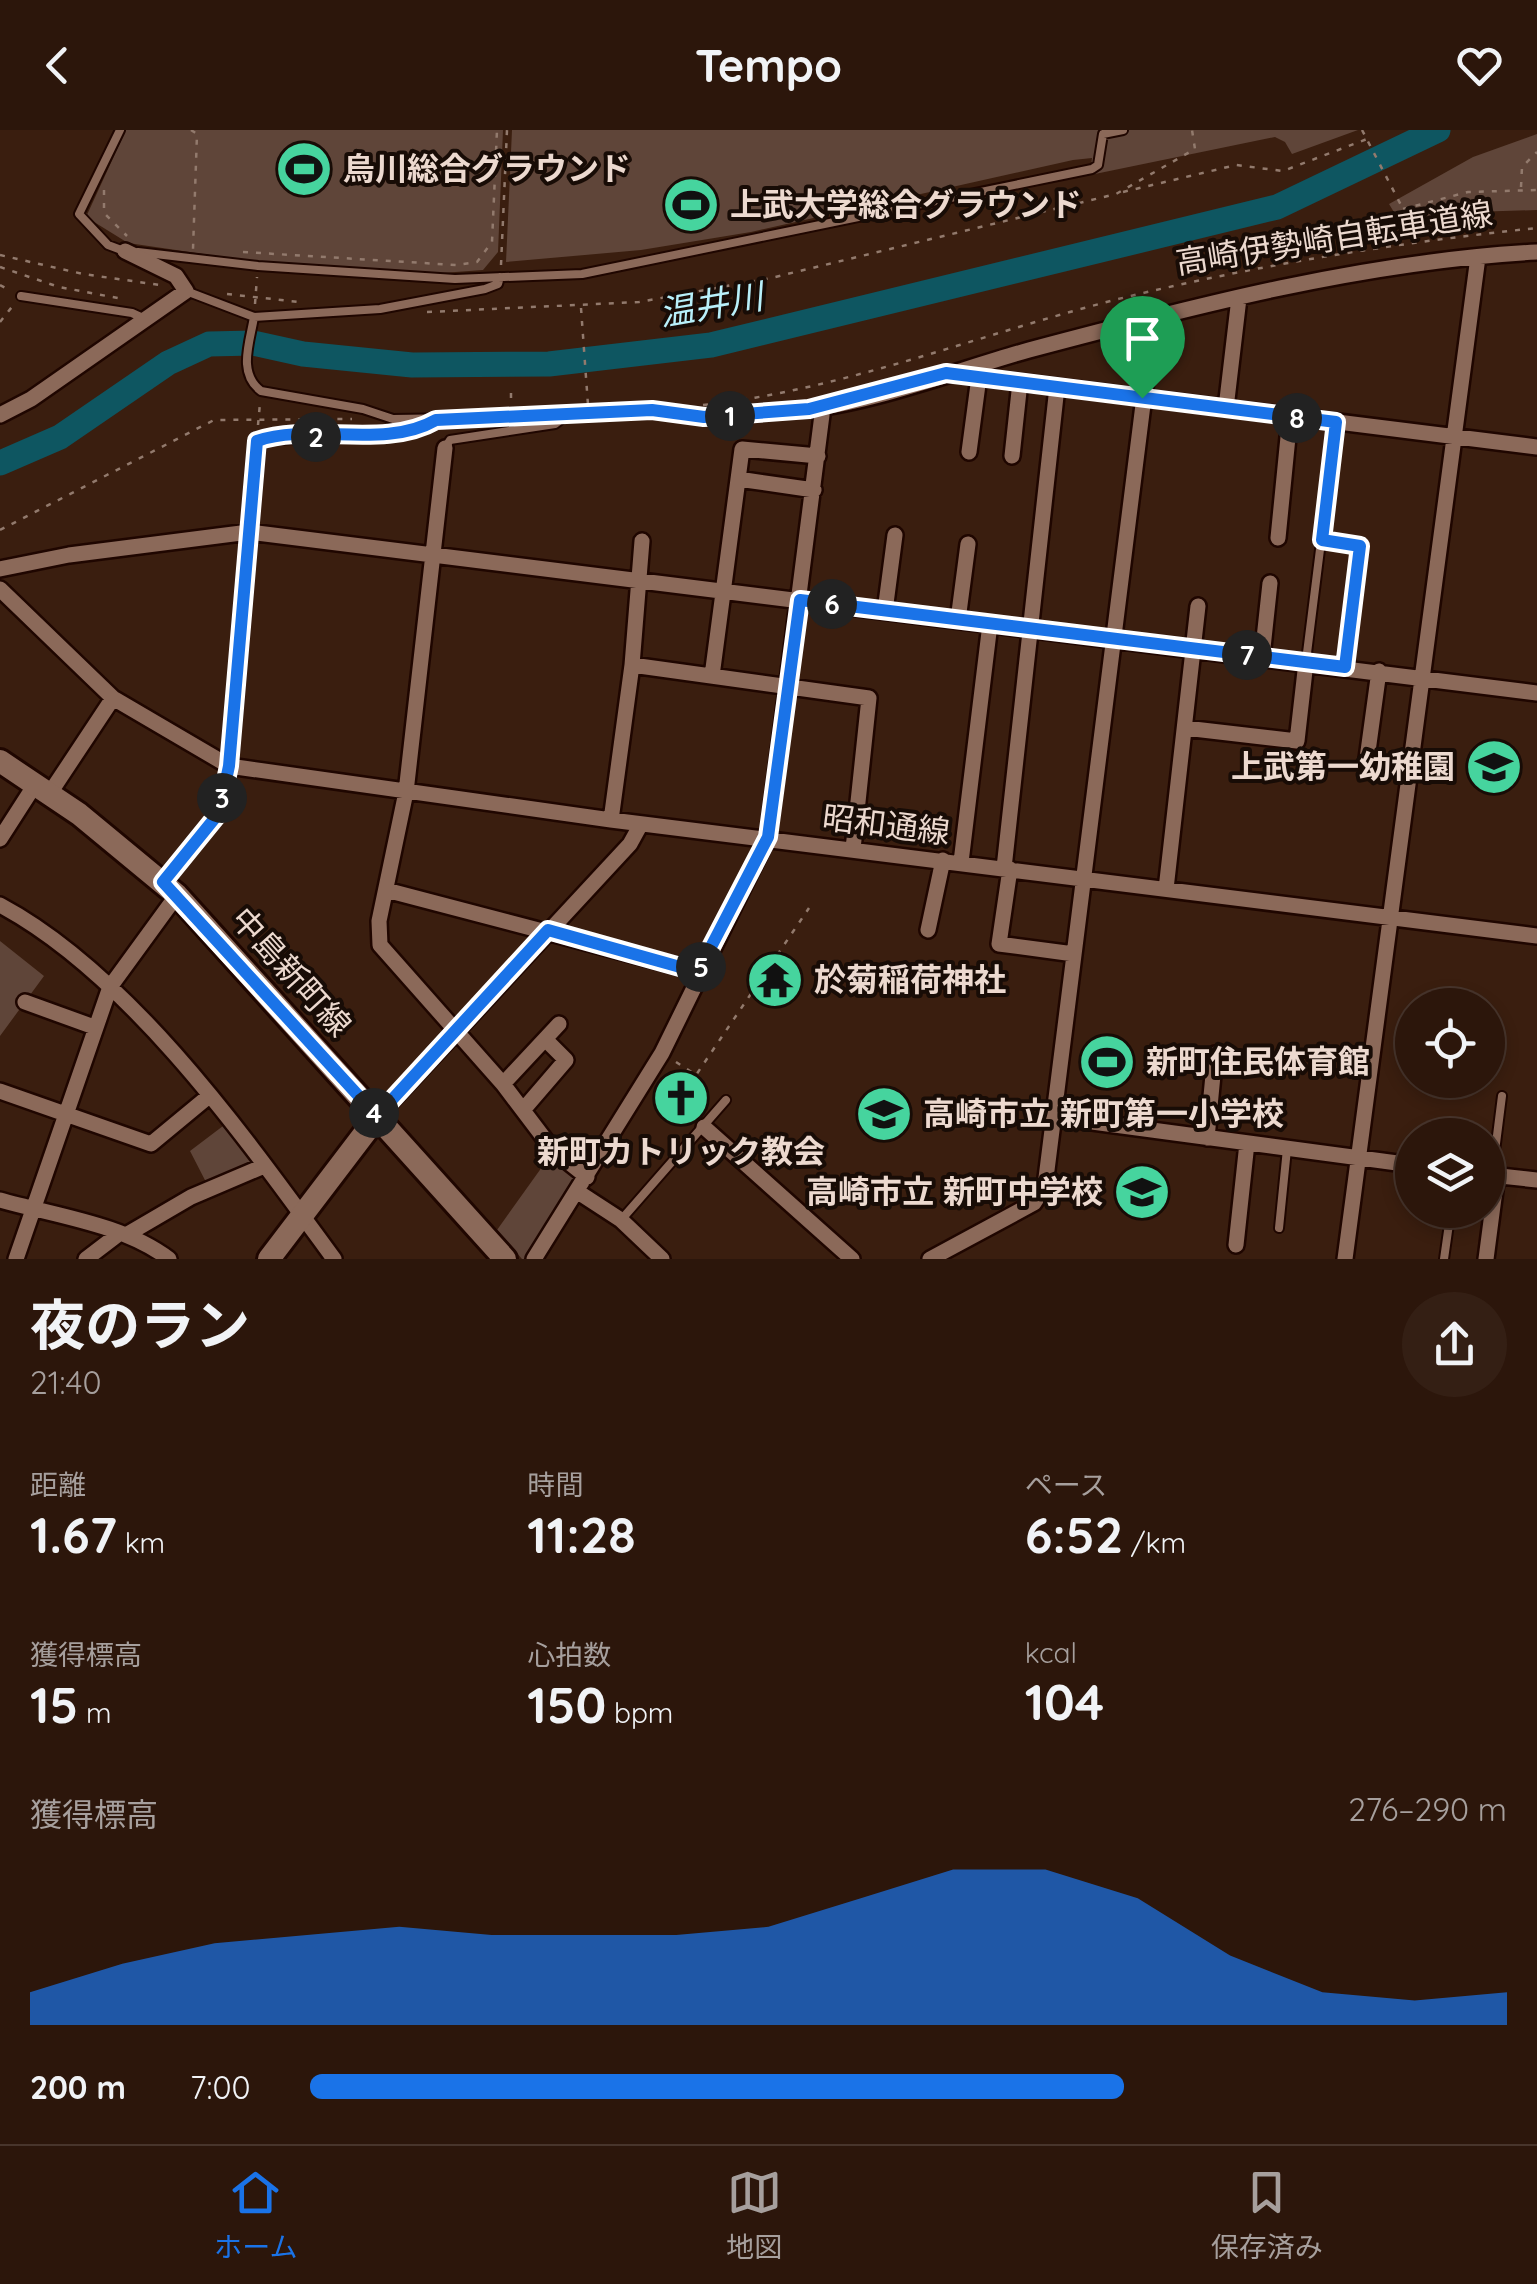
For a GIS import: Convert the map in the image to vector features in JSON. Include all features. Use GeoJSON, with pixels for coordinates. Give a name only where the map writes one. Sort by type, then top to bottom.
{"type":"FeatureCollection","features":[{"type":"Feature","properties":{"kind":"main road","name":"中島新町線"},"geometry":{"type":"LineString","coordinates":[[0,761],[43,788],[170,888],[505,1259]]}},
{"type":"Feature","properties":{"kind":"main road"},"geometry":{"type":"LineString","coordinates":[[269,1259],[377,1116]]}},
{"type":"Feature","properties":{"kind":"street"},"geometry":{"type":"LineString","coordinates":[[0,415],[31,399],[138,316],[186,292],[176,276],[130,246]]}},
{"type":"Feature","properties":{"kind":"street"},"geometry":{"type":"LineString","coordinates":[[534,1259],[662,1053],[698,972],[768,837],[818,456],[816,408],[1154,317],[1239,298],[1478,257],[1537,252]]}},
{"type":"Feature","properties":{"kind":"street"},"geometry":{"type":"LineString","coordinates":[[1345,1259],[1478,257]]}},
{"type":"Feature","properties":{"kind":"street"},"geometry":{"type":"LineString","coordinates":[[1226,408],[1239,298]]}},
{"type":"Feature","properties":{"kind":"street"},"geometry":{"type":"LineString","coordinates":[[930,1259],[1042,1196],[1055,1118],[1154,317]]}},
{"type":"Feature","properties":{"kind":"street"},"geometry":{"type":"LineString","coordinates":[[946,373],[1537,447]]}},
{"type":"Feature","properties":{"kind":"street"},"geometry":{"type":"LineString","coordinates":[[969,452],[979,377]]}},
{"type":"Feature","properties":{"kind":"street"},"geometry":{"type":"LineString","coordinates":[[1012,456],[1020,382]]}},
{"type":"Feature","properties":{"kind":"street"},"geometry":{"type":"LineString","coordinates":[[1057,387],[999,944],[1074,954]]}},
{"type":"Feature","properties":{"kind":"street"},"geometry":{"type":"LineString","coordinates":[[1278,538],[1290,417]]}},
{"type":"Feature","properties":{"kind":"street"},"geometry":{"type":"LineString","coordinates":[[16,1259],[110,987],[219,813],[229,766],[257,441]]}},
{"type":"Feature","properties":{"kind":"street"},"geometry":{"type":"LineString","coordinates":[[444,448],[406,792],[379,921],[380,945],[502,1084],[583,1184],[662,1259]]}},
{"type":"Feature","properties":{"kind":"street"},"geometry":{"type":"LineString","coordinates":[[712,676],[742,449],[818,456]]}},
{"type":"Feature","properties":{"kind":"street"},"geometry":{"type":"LineString","coordinates":[[738,479],[814,490]]}},
{"type":"Feature","properties":{"kind":"street"},"geometry":{"type":"LineString","coordinates":[[0,570],[70,555],[249,532],[1537,693]]}},
{"type":"Feature","properties":{"kind":"street"},"geometry":{"type":"LineString","coordinates":[[885,611],[894,536]]}},
{"type":"Feature","properties":{"kind":"street"},"geometry":{"type":"LineString","coordinates":[[611,820],[632,665],[642,540]]}},
{"type":"Feature","properties":{"kind":"street"},"geometry":{"type":"LineString","coordinates":[[958,620],[968,544]]}},
{"type":"Feature","properties":{"kind":"street"},"geometry":{"type":"LineString","coordinates":[[1262,656],[1270,582]]}},
{"type":"Feature","properties":{"kind":"street"},"geometry":{"type":"LineString","coordinates":[[0,588],[113,698],[229,766]]}},
{"type":"Feature","properties":{"kind":"street"},"geometry":{"type":"LineString","coordinates":[[1166,889],[1198,606]]}},
{"type":"Feature","properties":{"kind":"street"},"geometry":{"type":"LineString","coordinates":[[960,862],[990,624]]}},
{"type":"Feature","properties":{"kind":"street"},"geometry":{"type":"LineString","coordinates":[[1185,728],[1296,741],[1306,662]]}},
{"type":"Feature","properties":{"kind":"street"},"geometry":{"type":"LineString","coordinates":[[632,665],[869,698],[853,849]]}},
{"type":"Feature","properties":{"kind":"street"},"geometry":{"type":"LineString","coordinates":[[1366,766],[1379,672]]}},
{"type":"Feature","properties":{"kind":"street"},"geometry":{"type":"LineString","coordinates":[[0,839],[113,698]]}},
{"type":"Feature","properties":{"kind":"street","name":"昭和通線"},"geometry":{"type":"LineString","coordinates":[[229,766],[641,824],[1537,936]]}},
{"type":"Feature","properties":{"kind":"street"},"geometry":{"type":"LineString","coordinates":[[377,1116],[630,844],[641,824]]}},
{"type":"Feature","properties":{"kind":"street"},"geometry":{"type":"LineString","coordinates":[[928,930],[943,860]]}},
{"type":"Feature","properties":{"kind":"street"},"geometry":{"type":"LineString","coordinates":[[386,890],[698,972]]}},
{"type":"Feature","properties":{"kind":"street"},"geometry":{"type":"LineString","coordinates":[[0,905],[37,924],[110,987],[209,1096],[334,1259]]}},
{"type":"Feature","properties":{"kind":"street"},"geometry":{"type":"LineString","coordinates":[[25,1002],[94,1027]]}},
{"type":"Feature","properties":{"kind":"street"},"geometry":{"type":"LineString","coordinates":[[502,1084],[547,1041],[559,1024]]}},
{"type":"Feature","properties":{"kind":"street"},"geometry":{"type":"LineString","coordinates":[[523,1110],[566,1060],[547,1041]]}},
{"type":"Feature","properties":{"kind":"street"},"geometry":{"type":"LineString","coordinates":[[1207,1138],[1215,1054]]}},
{"type":"Feature","properties":{"kind":"street"},"geometry":{"type":"LineString","coordinates":[[0,1091],[151,1144],[209,1096]]}},
{"type":"Feature","properties":{"kind":"street"},"geometry":{"type":"LineString","coordinates":[[1055,1118],[1395,1163]]}},
{"type":"Feature","properties":{"kind":"street"},"geometry":{"type":"LineString","coordinates":[[704,1127],[830,1253],[852,1259]]}},
{"type":"Feature","properties":{"kind":"street"},"geometry":{"type":"LineString","coordinates":[[1236,1245],[1247,1143]]}},
{"type":"Feature","properties":{"kind":"street"},"geometry":{"type":"LineString","coordinates":[[86,1259],[191,1196],[264,1166]]}},
{"type":"Feature","properties":{"kind":"street"},"geometry":{"type":"LineString","coordinates":[[1505,1176],[1537,1180]]}},
{"type":"Feature","properties":{"kind":"street"},"geometry":{"type":"LineString","coordinates":[[0,1200],[123,1234],[169,1259]]}},
{"type":"Feature","properties":{"kind":"street"},"geometry":{"type":"LineString","coordinates":[[1486,1259],[1488,1228]]}},
{"type":"Feature","properties":{"kind":"lane"},"geometry":{"type":"LineString","coordinates":[[120,130],[79,214],[108,245],[258,266],[455,279],[582,274],[1092,169],[1098,165],[1103,134],[1123,130]]}},
{"type":"Feature","properties":{"kind":"lane"},"geometry":{"type":"LineString","coordinates":[[186,292],[254,320],[395,306],[485,289],[498,284],[500,276]]}},
{"type":"Feature","properties":{"kind":"lane"},"geometry":{"type":"LineString","coordinates":[[21,296],[138,316]]}},
{"type":"Feature","properties":{"kind":"lane"},"geometry":{"type":"LineString","coordinates":[[254,320],[246,362],[248,377],[261,391],[363,409],[393,420],[564,417],[652,410],[684,417],[816,408]]}},
{"type":"Feature","properties":{"kind":"lane"},"geometry":{"type":"LineString","coordinates":[[444,448],[450,440],[554,424],[564,417]]}},
{"type":"Feature","properties":{"kind":"lane"},"geometry":{"type":"LineString","coordinates":[[257,441],[375,434],[424,427],[436,420]]}},
{"type":"Feature","properties":{"kind":"lane"},"geometry":{"type":"LineString","coordinates":[[1306,662],[1336,422]]}},
{"type":"Feature","properties":{"kind":"lane"},"geometry":{"type":"LineString","coordinates":[[1322,540],[1360,546],[1345,667]]}},
{"type":"Feature","properties":{"kind":"lane"},"geometry":{"type":"LineString","coordinates":[[621,1220],[726,1100]]}},
{"type":"Feature","properties":{"kind":"lane"},"geometry":{"type":"LineString","coordinates":[[1278,1228],[1287,1149]]}},
{"type":"Feature","properties":{"kind":"lane"},"geometry":{"type":"LineString","coordinates":[[1444,1259],[1448,1228]]}},
{"type":"Feature","properties":{"kind":"path"},"geometry":{"type":"LineString","coordinates":[[191,130],[197,134],[193,249]]}},
{"type":"Feature","properties":{"kind":"path"},"geometry":{"type":"LineString","coordinates":[[230,251],[456,265],[477,262],[492,242],[498,130]]}},
{"type":"Feature","properties":{"kind":"path"},"geometry":{"type":"LineString","coordinates":[[500,276],[507,130]]}},
{"type":"Feature","properties":{"kind":"path"},"geometry":{"type":"LineString","coordinates":[[1116,194],[1195,148],[1192,130]]}},
{"type":"Feature","properties":{"kind":"path"},"geometry":{"type":"LineString","coordinates":[[1362,130],[1403,209],[1413,243]]}},
{"type":"Feature","properties":{"kind":"path"},"geometry":{"type":"LineString","coordinates":[[414,312],[582,309],[639,302],[771,278],[1236,165],[1283,171],[1367,139]]}},
{"type":"Feature","properties":{"kind":"path"},"geometry":{"type":"LineString","coordinates":[[1521,189],[1522,167],[1537,152]]}},
{"type":"Feature","properties":{"kind":"path"},"geometry":{"type":"LineString","coordinates":[[104,190],[104,213],[130,246]]}},
{"type":"Feature","properties":{"kind":"path"},"geometry":{"type":"LineString","coordinates":[[1403,209],[1468,192],[1537,190]]}},
{"type":"Feature","properties":{"kind":"path","name":"高崎伊勢崎自転車道線"},"geometry":{"type":"LineString","coordinates":[[690,406],[742,401],[817,384],[1138,294],[1413,243],[1537,228]]}},
{"type":"Feature","properties":{"kind":"path"},"geometry":{"type":"LineString","coordinates":[[0,254],[82,274],[164,286]]}},
{"type":"Feature","properties":{"kind":"path"},"geometry":{"type":"LineString","coordinates":[[256,297],[258,266]]}},
{"type":"Feature","properties":{"kind":"path"},"geometry":{"type":"LineString","coordinates":[[0,268],[58,287],[124,299],[138,316]]}},
{"type":"Feature","properties":{"kind":"path"},"geometry":{"type":"LineString","coordinates":[[226,294],[304,302]]}},
{"type":"Feature","properties":{"kind":"path"},"geometry":{"type":"LineString","coordinates":[[0,322],[21,296]]}},
{"type":"Feature","properties":{"kind":"path"},"geometry":{"type":"LineString","coordinates":[[582,309],[589,409]]}},
{"type":"Feature","properties":{"kind":"path"},"geometry":{"type":"LineString","coordinates":[[259,418],[261,391]]}},
{"type":"Feature","properties":{"kind":"path"},"geometry":{"type":"LineString","coordinates":[[0,530],[202,424],[259,418],[356,420]]}},
{"type":"Feature","properties":{"kind":"path"},"geometry":{"type":"LineString","coordinates":[[662,1053],[696,1075],[809,908]]}},
{"type":"Feature","properties":{"kind":"shaded area","name":"烏川総合グラウンド"},"geometry":{"type":"Polygon","coordinates":[[[126,130],[503,130],[498,252],[483,270],[442,273],[258,262],[128,243],[86,217],[126,130]]]}},
{"type":"Feature","properties":{"kind":"shaded area","name":"上武大学総合グラウンド"},"geometry":{"type":"Polygon","coordinates":[[[512,130],[1358,130],[1292,154],[1285,142],[1275,137],[1090,175],[1092,158],[1073,160],[751,232],[641,250],[506,262],[512,130]]]}},
{"type":"Feature","properties":{"kind":"shaded area"},"geometry":{"type":"Polygon","coordinates":[[[1537,134],[1537,210],[1472,212],[1403,227],[1389,204],[1473,157],[1537,134]]]}},
{"type":"Feature","properties":{"kind":"shaded area"},"geometry":{"type":"Polygon","coordinates":[[[0,941],[44,976],[0,1036],[0,941]]]}},
{"type":"Feature","properties":{"kind":"shaded area"},"geometry":{"type":"Polygon","coordinates":[[[223,1126],[252,1161],[252,1167],[208,1186],[190,1151],[223,1126]]]}},
{"type":"Feature","properties":{"kind":"shaded area"},"geometry":{"type":"Polygon","coordinates":[[[552,1153],[581,1177],[528,1259],[522,1259],[497,1230],[552,1153]]]}},
{"type":"Feature","properties":{"kind":"waterway","name":"温井川"},"geometry":{"type":"LineString","coordinates":[[0,463],[60,437],[168,363],[209,344],[253,343],[303,354],[412,365],[549,364],[711,345],[1277,207],[1438,130]]}},
{"type":"Feature","properties":{"kind":"place","name":"烏川総合グラウンド"},"geometry":{"type":"Point","coordinates":[304,169]}},
{"type":"Feature","properties":{"kind":"place","name":"上武大学総合グラウンド"},"geometry":{"type":"Point","coordinates":[691,205]}},
{"type":"Feature","properties":{"kind":"place","name":"上武第一幼稚園"},"geometry":{"type":"Point","coordinates":[1494,767]}},
{"type":"Feature","properties":{"kind":"place","name":"於菊稲荷神社"},"geometry":{"type":"Point","coordinates":[775,980]}},
{"type":"Feature","properties":{"kind":"place","name":"新町住民体育館"},"geometry":{"type":"Point","coordinates":[1107,1062]}},
{"type":"Feature","properties":{"kind":"place","name":"新町カトリック教会"},"geometry":{"type":"Point","coordinates":[681,1098]}},
{"type":"Feature","properties":{"kind":"place","name":"高崎市立 新町第一小学校"},"geometry":{"type":"Point","coordinates":[884,1114]}},
{"type":"Feature","properties":{"kind":"place","name":"高崎市立 新町中学校"},"geometry":{"type":"Point","coordinates":[1142,1192]}},
{"type":"Feature","properties":{"kind":"route"},"geometry":{"type":"LineString","coordinates":[[946,373],[1142,398],[1336,422],[1322,540],[1360,546],[1345,667],[800,600],[768,837],[698,972],[548,930],[377,1116],[163,882],[219,813],[229,766],[257,441],[261,439],[375,434],[424,427],[436,420],[590,416],[652,410],[704,417],[822,408],[946,373]]}}]}
